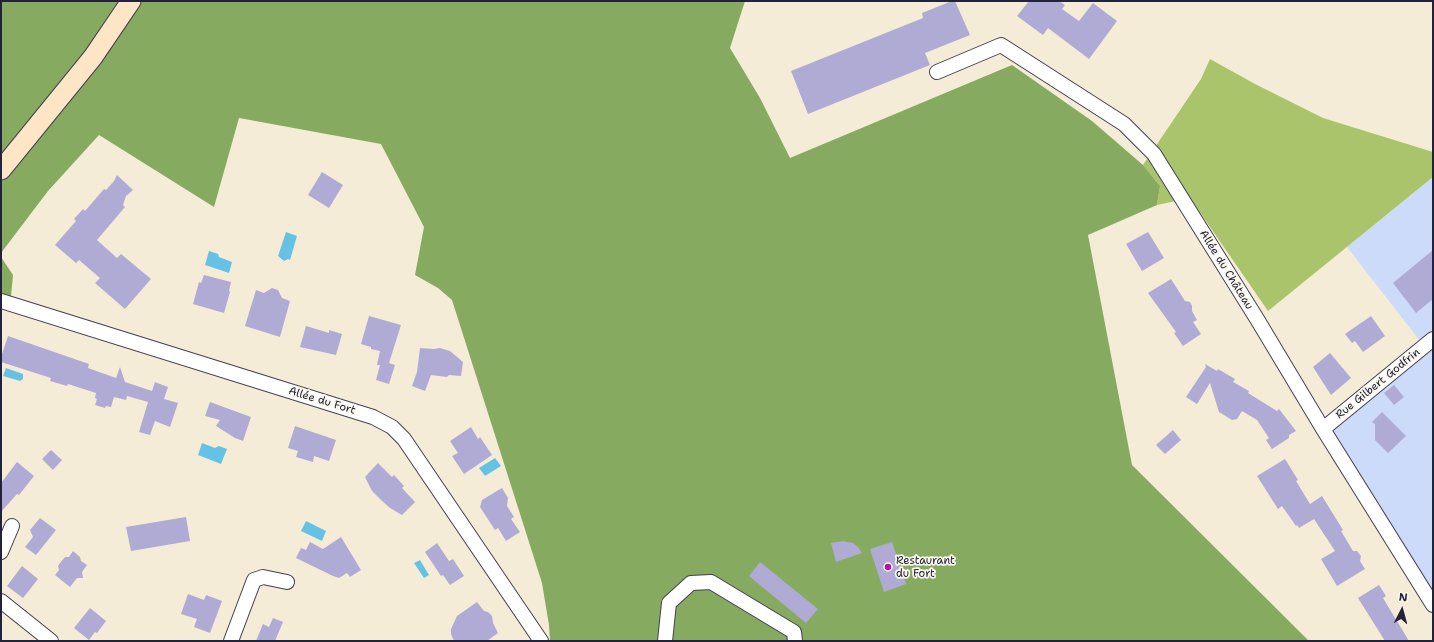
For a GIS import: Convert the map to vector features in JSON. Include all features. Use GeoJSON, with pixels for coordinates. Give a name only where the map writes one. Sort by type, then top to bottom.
{"type":"FeatureCollection","features":[{"type":"Feature","properties":{"kind":"main road"},"geometry":{"type":"LineString","coordinates":[[1,170],[93,57],[131,1]]}},
{"type":"Feature","properties":{"kind":"street","name":"Allée du Château"},"geometry":{"type":"LineString","coordinates":[[937,72],[1001,45],[1124,124],[1154,154],[1433,605]]}},
{"type":"Feature","properties":{"kind":"street","name":"Allée du Fort"},"geometry":{"type":"LineString","coordinates":[[1,301],[372,417],[392,427],[404,439],[541,641]]}},
{"type":"Feature","properties":{"kind":"street","name":"Rue Gilbert Godfrin"},"geometry":{"type":"LineString","coordinates":[[1323,429],[1433,339]]}},
{"type":"Feature","properties":{"kind":"street"},"geometry":{"type":"LineString","coordinates":[[1,552],[12,526]]}},
{"type":"Feature","properties":{"kind":"street"},"geometry":{"type":"LineString","coordinates":[[231,641],[254,580],[263,577],[287,582]]}},
{"type":"Feature","properties":{"kind":"street"},"geometry":{"type":"LineString","coordinates":[[665,641],[669,603],[691,583],[711,582],[794,632],[795,641]]}},
{"type":"Feature","properties":{"kind":"street"},"geometry":{"type":"LineString","coordinates":[[1,601],[51,641]]}},
{"type":"Feature","properties":{"kind":"shaded area"},"geometry":{"type":"Polygon","coordinates":[[[1433,177],[1433,605],[1323,429],[1424,346],[1347,247],[1433,177]]]}},
{"type":"Feature","properties":{"kind":"green space"},"geometry":{"type":"Polygon","coordinates":[[[1,1],[745,1],[730,48],[760,98],[790,158],[1012,65],[1092,121],[1143,165],[1160,186],[1157,205],[1088,235],[1132,465],[1309,641],[550,641],[542,583],[452,300],[438,288],[415,275],[424,227],[381,144],[239,118],[214,207],[99,135],[48,191],[1,253],[1,1]]]}},
{"type":"Feature","properties":{"kind":"green space"},"geometry":{"type":"Polygon","coordinates":[[[1210,59],[1255,84],[1323,118],[1433,152],[1433,177],[1268,311],[1190,198],[1157,205],[1160,186],[1143,165],[1201,79],[1210,59]]]}},
{"type":"Feature","properties":{"kind":"green space"},"geometry":{"type":"Polygon","coordinates":[[[1,257],[13,275],[11,296],[1,293],[1,257]]]}},
{"type":"Feature","properties":{"kind":"water"},"geometry":{"type":"Polygon","coordinates":[[[286,232],[297,236],[290,260],[288,259],[284,261],[278,256],[286,232]]]}},
{"type":"Feature","properties":{"kind":"water"},"geometry":{"type":"Polygon","coordinates":[[[209,251],[232,262],[229,273],[205,265],[209,251]]]}},
{"type":"Feature","properties":{"kind":"water"},"geometry":{"type":"Polygon","coordinates":[[[6,368],[23,374],[23,379],[20,381],[3,376],[6,368]]]}},
{"type":"Feature","properties":{"kind":"water"},"geometry":{"type":"Polygon","coordinates":[[[202,443],[215,448],[219,446],[227,449],[221,464],[198,455],[202,443]]]}},
{"type":"Feature","properties":{"kind":"water"},"geometry":{"type":"Polygon","coordinates":[[[495,458],[501,466],[485,476],[479,468],[495,458]]]}},
{"type":"Feature","properties":{"kind":"water"},"geometry":{"type":"Polygon","coordinates":[[[306,521],[326,531],[322,541],[301,531],[306,521]]]}},
{"type":"Feature","properties":{"kind":"water"},"geometry":{"type":"Polygon","coordinates":[[[420,560],[429,575],[424,578],[414,563],[420,560]]]}},
{"type":"Feature","properties":{"kind":"building"},"geometry":{"type":"Polygon","coordinates":[[[955,1],[970,35],[925,53],[930,65],[808,114],[791,71],[923,18],[922,13],[955,1]]]}},
{"type":"Feature","properties":{"kind":"building"},"geometry":{"type":"Polygon","coordinates":[[[1029,1],[1059,1],[1065,5],[1062,9],[1079,21],[1093,3],[1117,21],[1089,59],[1048,28],[1043,35],[1017,16],[1029,1]]]}},
{"type":"Feature","properties":{"kind":"building"},"geometry":{"type":"Polygon","coordinates":[[[322,172],[343,185],[329,208],[308,195],[322,172]]]}},
{"type":"Feature","properties":{"kind":"building"},"geometry":{"type":"Polygon","coordinates":[[[117,175],[133,190],[126,196],[123,205],[125,207],[97,240],[117,258],[121,254],[151,279],[125,309],[95,283],[100,278],[79,260],[76,263],[55,245],[76,221],[74,219],[83,209],[85,211],[104,189],[106,190],[117,175]]]}},
{"type":"Feature","properties":{"kind":"building"},"geometry":{"type":"Polygon","coordinates":[[[1148,232],[1164,258],[1142,271],[1126,244],[1148,232]]]}},
{"type":"Feature","properties":{"kind":"building"},"geometry":{"type":"Polygon","coordinates":[[[1433,250],[1433,299],[1416,313],[1393,283],[1433,250]]]}},
{"type":"Feature","properties":{"kind":"building"},"geometry":{"type":"Polygon","coordinates":[[[204,275],[231,282],[230,292],[224,313],[193,304],[199,282],[201,283],[204,275]]]}},
{"type":"Feature","properties":{"kind":"building"},"geometry":{"type":"Polygon","coordinates":[[[1171,279],[1185,301],[1190,302],[1192,311],[1197,320],[1193,322],[1201,334],[1183,346],[1174,333],[1176,332],[1148,293],[1171,279]]]}},
{"type":"Feature","properties":{"kind":"building"},"geometry":{"type":"Polygon","coordinates":[[[272,288],[278,290],[282,298],[290,301],[280,337],[245,326],[256,290],[264,293],[272,288]]]}},
{"type":"Feature","properties":{"kind":"building"},"geometry":{"type":"Polygon","coordinates":[[[369,316],[401,325],[389,363],[395,365],[389,384],[376,380],[380,365],[377,365],[380,351],[371,349],[371,347],[361,344],[369,316]]]}},
{"type":"Feature","properties":{"kind":"building"},"geometry":{"type":"Polygon","coordinates":[[[1371,316],[1385,336],[1363,352],[1355,341],[1352,343],[1345,334],[1371,316]]]}},
{"type":"Feature","properties":{"kind":"building"},"geometry":{"type":"Polygon","coordinates":[[[306,326],[329,333],[329,330],[342,334],[336,355],[300,347],[306,326]]]}},
{"type":"Feature","properties":{"kind":"building"},"geometry":{"type":"Polygon","coordinates":[[[8,336],[89,364],[88,368],[116,378],[120,367],[125,382],[152,391],[155,382],[168,387],[164,399],[178,403],[170,427],[155,421],[150,435],[139,432],[148,402],[127,396],[126,400],[114,397],[111,407],[106,406],[105,408],[95,405],[97,399],[95,398],[96,393],[68,384],[67,386],[50,381],[51,378],[1,362],[1,357],[8,336]]]}},
{"type":"Feature","properties":{"kind":"building"},"geometry":{"type":"Polygon","coordinates":[[[420,348],[440,348],[450,351],[463,362],[461,376],[449,375],[447,377],[431,375],[425,391],[412,386],[417,372],[420,348]]]}},
{"type":"Feature","properties":{"kind":"building"},"geometry":{"type":"Polygon","coordinates":[[[1330,353],[1351,378],[1331,395],[1313,367],[1330,353]]]}},
{"type":"Feature","properties":{"kind":"building"},"geometry":{"type":"Polygon","coordinates":[[[1205,364],[1217,371],[1218,369],[1235,379],[1233,382],[1249,391],[1248,393],[1277,411],[1279,409],[1296,431],[1289,435],[1289,438],[1272,449],[1266,440],[1269,438],[1257,420],[1242,411],[1237,419],[1232,420],[1219,412],[1210,383],[1197,404],[1186,397],[1206,367],[1205,364]]]}},
{"type":"Feature","properties":{"kind":"building"},"geometry":{"type":"Polygon","coordinates":[[[1394,385],[1404,397],[1394,405],[1384,393],[1394,385]]]}},
{"type":"Feature","properties":{"kind":"building"},"geometry":{"type":"Polygon","coordinates":[[[210,402],[251,417],[243,441],[235,438],[216,426],[220,420],[205,416],[210,402]]]}},
{"type":"Feature","properties":{"kind":"building"},"geometry":{"type":"Polygon","coordinates":[[[1382,412],[1406,436],[1388,453],[1375,440],[1375,424],[1372,422],[1382,412]]]}},
{"type":"Feature","properties":{"kind":"building"},"geometry":{"type":"Polygon","coordinates":[[[295,426],[336,440],[329,461],[314,456],[313,462],[296,457],[298,451],[288,448],[295,426]]]}},
{"type":"Feature","properties":{"kind":"building"},"geometry":{"type":"Polygon","coordinates":[[[471,427],[478,439],[480,437],[492,455],[464,474],[452,456],[458,453],[450,441],[471,427]]]}},
{"type":"Feature","properties":{"kind":"building"},"geometry":{"type":"Polygon","coordinates":[[[1173,430],[1181,440],[1165,454],[1156,445],[1173,430]]]}},
{"type":"Feature","properties":{"kind":"building"},"geometry":{"type":"Polygon","coordinates":[[[51,450],[62,460],[53,470],[42,459],[51,450]]]}},
{"type":"Feature","properties":{"kind":"building"},"geometry":{"type":"Polygon","coordinates":[[[1285,459],[1310,504],[1322,496],[1343,530],[1341,531],[1353,551],[1357,551],[1361,556],[1360,561],[1365,569],[1337,586],[1321,559],[1335,551],[1314,519],[1299,528],[1297,525],[1296,526],[1282,506],[1278,509],[1257,476],[1285,459]]]}},
{"type":"Feature","properties":{"kind":"building"},"geometry":{"type":"Polygon","coordinates":[[[17,462],[34,476],[19,495],[17,494],[1,512],[1,483],[17,462]]]}},
{"type":"Feature","properties":{"kind":"building"},"geometry":{"type":"Polygon","coordinates":[[[378,463],[392,477],[394,475],[404,486],[402,488],[415,502],[402,515],[390,508],[372,491],[365,477],[378,463]]]}},
{"type":"Feature","properties":{"kind":"building"},"geometry":{"type":"Polygon","coordinates":[[[502,488],[508,498],[507,506],[514,517],[511,519],[520,532],[506,541],[498,528],[495,530],[480,507],[482,500],[502,488]]]}},
{"type":"Feature","properties":{"kind":"building"},"geometry":{"type":"Polygon","coordinates":[[[186,517],[190,541],[131,551],[126,527],[186,517]]]}},
{"type":"Feature","properties":{"kind":"building"},"geometry":{"type":"Polygon","coordinates":[[[40,518],[56,530],[36,555],[25,547],[33,537],[30,530],[40,518]]]}},
{"type":"Feature","properties":{"kind":"building"},"geometry":{"type":"Polygon","coordinates":[[[341,537],[361,570],[350,577],[347,573],[339,578],[333,576],[296,558],[301,548],[306,550],[310,542],[323,549],[341,537]]]}},
{"type":"Feature","properties":{"kind":"building"},"geometry":{"type":"Polygon","coordinates":[[[843,541],[853,543],[862,553],[836,562],[831,543],[843,541]]]}},
{"type":"Feature","properties":{"kind":"building","name":"Restaurant du Fort"},"geometry":{"type":"Polygon","coordinates":[[[892,542],[906,584],[884,592],[870,549],[892,542]]]}},
{"type":"Feature","properties":{"kind":"building"},"geometry":{"type":"Polygon","coordinates":[[[437,543],[449,561],[453,559],[464,576],[450,585],[443,575],[441,576],[425,552],[437,543]]]}},
{"type":"Feature","properties":{"kind":"building"},"geometry":{"type":"Polygon","coordinates":[[[73,551],[80,557],[81,561],[87,565],[82,572],[83,578],[77,578],[70,587],[55,575],[59,570],[58,566],[60,563],[65,557],[69,557],[73,551]]]}},
{"type":"Feature","properties":{"kind":"building"},"geometry":{"type":"Polygon","coordinates":[[[760,562],[818,609],[806,623],[749,576],[760,562]]]}},
{"type":"Feature","properties":{"kind":"building"},"geometry":{"type":"Polygon","coordinates":[[[22,566],[38,579],[23,598],[7,586],[22,566]]]}},
{"type":"Feature","properties":{"kind":"building"},"geometry":{"type":"Polygon","coordinates":[[[1379,585],[1386,596],[1383,598],[1409,641],[1385,641],[1358,598],[1379,585]]]}},
{"type":"Feature","properties":{"kind":"building"},"geometry":{"type":"Polygon","coordinates":[[[188,594],[204,600],[206,595],[222,601],[210,633],[194,627],[197,619],[181,614],[188,594]]]}},
{"type":"Feature","properties":{"kind":"building"},"geometry":{"type":"Polygon","coordinates":[[[477,602],[484,611],[488,612],[492,616],[493,623],[498,633],[487,641],[454,641],[451,634],[451,629],[457,616],[477,602]]]}},
{"type":"Feature","properties":{"kind":"building"},"geometry":{"type":"Polygon","coordinates":[[[90,608],[106,621],[97,633],[95,632],[89,640],[74,628],[90,608]]]}},
{"type":"Feature","properties":{"kind":"building"},"geometry":{"type":"Polygon","coordinates":[[[273,618],[283,622],[275,641],[256,641],[263,624],[269,627],[273,618]]]}},
{"type":"Feature","properties":{"kind":"place","name":"Restaurant du Fort"},"geometry":{"type":"Point","coordinates":[888,567]}}]}
